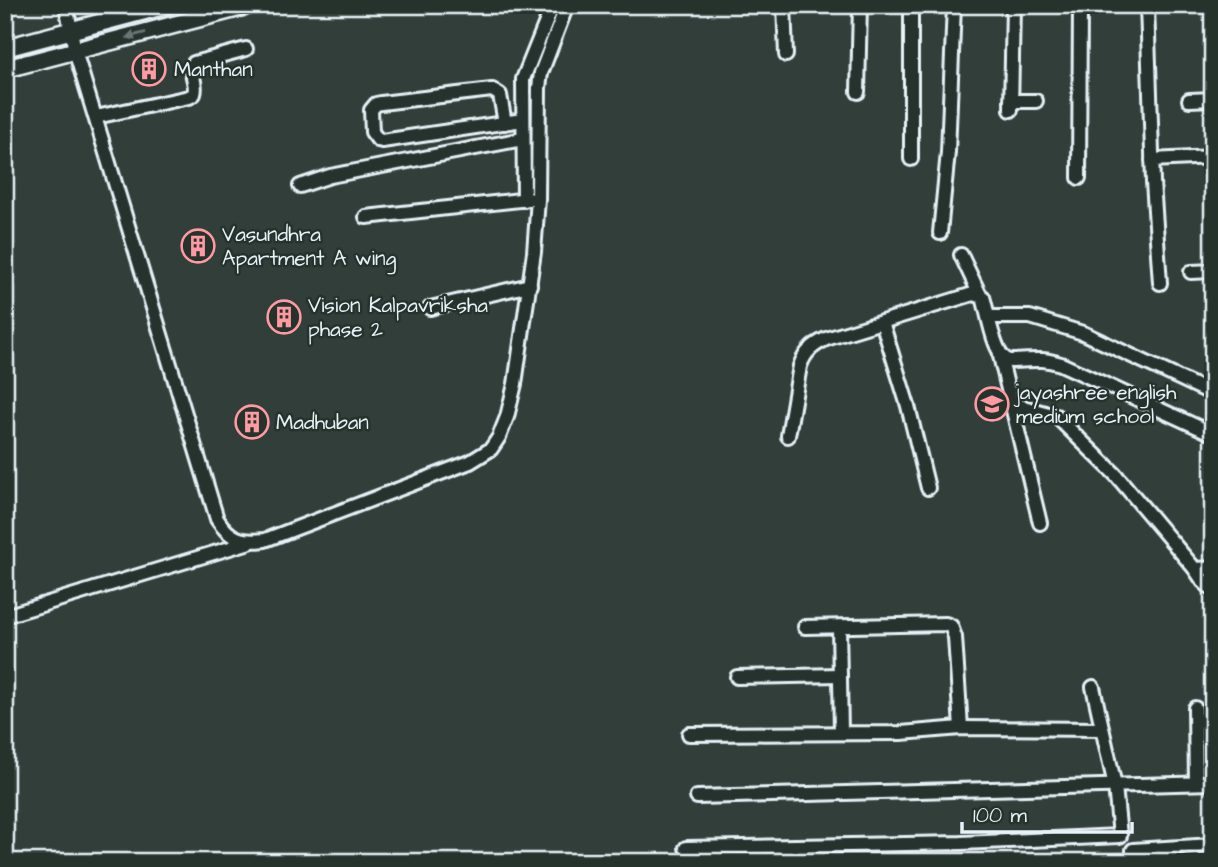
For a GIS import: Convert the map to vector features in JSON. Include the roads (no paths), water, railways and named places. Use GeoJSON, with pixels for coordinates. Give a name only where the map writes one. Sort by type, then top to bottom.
{"type":"FeatureCollection","features":[{"type":"Feature","properties":{"kind":"main road"},"geometry":{"type":"LineString","coordinates":[[5,48],[167,5]]}},
{"type":"Feature","properties":{"kind":"main road"},"geometry":{"type":"LineString","coordinates":[[5,69],[250,5]]}},
{"type":"Feature","properties":{"kind":"street"},"geometry":{"type":"LineString","coordinates":[[66,5],[75,51],[217,519],[225,532],[251,542]]}},
{"type":"Feature","properties":{"kind":"street"},"geometry":{"type":"LineString","coordinates":[[531,199],[523,139],[523,79],[550,12],[550,5]]}},
{"type":"Feature","properties":{"kind":"street"},"geometry":{"type":"LineString","coordinates":[[5,616],[265,540],[470,462],[491,449],[499,438],[507,417],[515,384],[530,285],[531,199],[541,73],[567,5]]}},
{"type":"Feature","properties":{"kind":"street"},"geometry":{"type":"LineString","coordinates":[[784,5],[786,55]]}},
{"type":"Feature","properties":{"kind":"street"},"geometry":{"type":"LineString","coordinates":[[858,92],[860,5]]}},
{"type":"Feature","properties":{"kind":"street"},"geometry":{"type":"LineString","coordinates":[[911,5],[911,159]]}},
{"type":"Feature","properties":{"kind":"street"},"geometry":{"type":"LineString","coordinates":[[940,233],[948,152],[954,5]]}},
{"type":"Feature","properties":{"kind":"street"},"geometry":{"type":"LineString","coordinates":[[1013,5],[1011,105],[1035,101]]}},
{"type":"Feature","properties":{"kind":"street"},"geometry":{"type":"LineString","coordinates":[[1079,178],[1080,5]]}},
{"type":"Feature","properties":{"kind":"street"},"geometry":{"type":"LineString","coordinates":[[1147,5],[1152,160],[1160,283]]}},
{"type":"Feature","properties":{"kind":"street"},"geometry":{"type":"LineString","coordinates":[[96,117],[189,97],[196,89],[192,70],[194,63],[246,49]]}},
{"type":"Feature","properties":{"kind":"street"},"geometry":{"type":"LineString","coordinates":[[505,123],[500,95],[492,90],[381,103],[371,110],[372,132],[375,138],[382,141],[505,123],[523,120]]}},
{"type":"Feature","properties":{"kind":"street"},"geometry":{"type":"LineString","coordinates":[[1189,100],[1213,99]]}},
{"type":"Feature","properties":{"kind":"street"},"geometry":{"type":"LineString","coordinates":[[300,186],[330,176],[523,139]]}},
{"type":"Feature","properties":{"kind":"street"},"geometry":{"type":"LineString","coordinates":[[1152,160],[1213,157]]}},
{"type":"Feature","properties":{"kind":"street"},"geometry":{"type":"LineString","coordinates":[[366,217],[531,199]]}},
{"type":"Feature","properties":{"kind":"street"},"geometry":{"type":"LineString","coordinates":[[961,256],[983,297],[989,317],[1040,523]]}},
{"type":"Feature","properties":{"kind":"street"},"geometry":{"type":"LineString","coordinates":[[1191,272],[1213,271]]}},
{"type":"Feature","properties":{"kind":"street"},"geometry":{"type":"LineString","coordinates":[[430,308],[530,285]]}},
{"type":"Feature","properties":{"kind":"street"},"geometry":{"type":"LineString","coordinates":[[788,436],[800,366],[807,351],[826,338],[973,293],[980,295]]}},
{"type":"Feature","properties":{"kind":"street"},"geometry":{"type":"LineString","coordinates":[[989,317],[1030,317],[1083,333],[1213,394]]}},
{"type":"Feature","properties":{"kind":"street"},"geometry":{"type":"LineString","coordinates":[[882,322],[908,406],[928,488]]}},
{"type":"Feature","properties":{"kind":"street"},"geometry":{"type":"LineString","coordinates":[[1000,356],[1009,361],[1035,358],[1062,364],[1213,434]]}},
{"type":"Feature","properties":{"kind":"street"},"geometry":{"type":"LineString","coordinates":[[1012,404],[1056,416],[1115,474],[1203,582],[1213,590]]}},
{"type":"Feature","properties":{"kind":"street"},"geometry":{"type":"LineString","coordinates":[[1195,569],[1213,568]]}},
{"type":"Feature","properties":{"kind":"street"},"geometry":{"type":"LineString","coordinates":[[839,626],[841,732]]}},
{"type":"Feature","properties":{"kind":"street"},"geometry":{"type":"LineString","coordinates":[[805,627],[951,626],[956,637],[961,728]]}},
{"type":"Feature","properties":{"kind":"street"},"geometry":{"type":"LineString","coordinates":[[737,677],[840,675]]}},
{"type":"Feature","properties":{"kind":"street"},"geometry":{"type":"LineString","coordinates":[[685,848],[961,843],[1120,836],[1115,786],[1093,687]]}},
{"type":"Feature","properties":{"kind":"street"},"geometry":{"type":"LineString","coordinates":[[1195,708],[1196,783]]}},
{"type":"Feature","properties":{"kind":"street"},"geometry":{"type":"LineString","coordinates":[[689,734],[901,733],[961,728],[1102,729]]}},
{"type":"Feature","properties":{"kind":"street"},"geometry":{"type":"LineString","coordinates":[[697,797],[1213,783]]}},
{"type":"Feature","properties":{"kind":"street"},"geometry":{"type":"LineString","coordinates":[[1116,862],[1133,862],[1133,850],[1213,845]]}},
{"type":"Feature","properties":{"kind":"place","name":"Manthan"},"geometry":{"type":"Point","coordinates":[149,69]}},
{"type":"Feature","properties":{"kind":"place","name":"Vasundhra Apartment A wing"},"geometry":{"type":"Point","coordinates":[198,246]}},
{"type":"Feature","properties":{"kind":"place","name":"Vision Kalpavriksha phase 2"},"geometry":{"type":"Point","coordinates":[284,317]}},
{"type":"Feature","properties":{"kind":"place","name":"jayashree english medium school"},"geometry":{"type":"Point","coordinates":[992,404]}},
{"type":"Feature","properties":{"kind":"place","name":"Madhuban"},"geometry":{"type":"Point","coordinates":[252,422]}}]}
